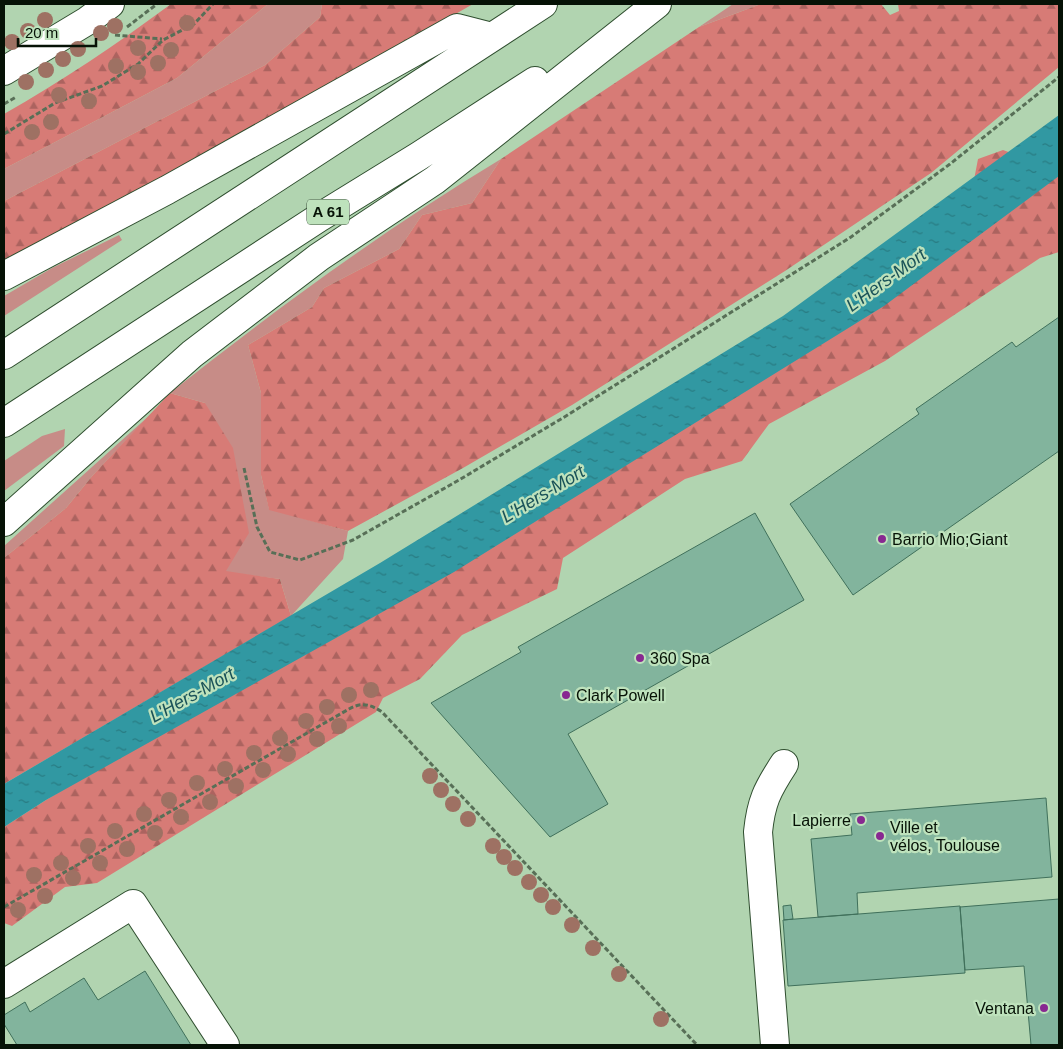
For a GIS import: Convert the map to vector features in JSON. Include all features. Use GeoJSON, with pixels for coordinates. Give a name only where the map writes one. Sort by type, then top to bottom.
{"type":"FeatureCollection","features":[{"type":"Feature","properties":{"kind":"main road"},"geometry":{"type":"LineString","coordinates":[[4,71],[87,21],[110,4]]}},
{"type":"Feature","properties":{"kind":"main road"},"geometry":{"type":"LineString","coordinates":[[4,355],[543,4]]}},
{"type":"Feature","properties":{"kind":"main road"},"geometry":{"type":"LineString","coordinates":[[4,522],[192,354],[319,257],[435,180],[656,4]]}},
{"type":"Feature","properties":{"kind":"main road","name":"A 61"},"geometry":{"type":"LineString","coordinates":[[4,422],[656,4]]}},
{"type":"Feature","properties":{"kind":"main road"},"geometry":{"type":"LineString","coordinates":[[4,276],[167,190],[457,28],[492,37]]}},
{"type":"Feature","properties":{"kind":"main road"},"geometry":{"type":"LineString","coordinates":[[774,1045],[758,832],[760,810],[768,788],[784,764]]}},
{"type":"Feature","properties":{"kind":"main road"},"geometry":{"type":"LineString","coordinates":[[4,984],[133,904],[225,1045]]}},
{"type":"Feature","properties":{"kind":"path"},"geometry":{"type":"LineString","coordinates":[[4,134],[55,104],[102,86],[138,64],[163,40],[194,24],[213,4]]}},
{"type":"Feature","properties":{"kind":"path"},"geometry":{"type":"LineString","coordinates":[[115,35],[163,40]]}},
{"type":"Feature","properties":{"kind":"path"},"geometry":{"type":"LineString","coordinates":[[244,468],[257,527],[270,552],[300,560],[353,540],[566,416],[851,237],[950,164],[1059,77]]}},
{"type":"Feature","properties":{"kind":"path"},"geometry":{"type":"LineString","coordinates":[[4,906],[349,708],[365,704],[374,706],[382,712],[697,1045]]}},
{"type":"Feature","properties":{"kind":"shaded area"},"geometry":{"type":"Polygon","coordinates":[[[268,4],[322,4],[320,17],[265,65],[4,201],[4,169],[177,78],[268,4]]]}},
{"type":"Feature","properties":{"kind":"shaded area"},"geometry":{"type":"Polygon","coordinates":[[[733,4],[761,4],[699,27],[733,4]]]}},
{"type":"Feature","properties":{"kind":"shaded area"},"geometry":{"type":"Polygon","coordinates":[[[501,159],[472,203],[422,215],[399,249],[324,288],[312,307],[248,345],[261,393],[261,475],[269,509],[348,531],[343,559],[291,616],[280,579],[226,572],[205,403],[170,393],[250,331],[373,242],[501,159]]]}},
{"type":"Feature","properties":{"kind":"shaded area"},"geometry":{"type":"Polygon","coordinates":[[[119,235],[122,240],[4,316],[4,296],[52,268],[119,235]]]}},
{"type":"Feature","properties":{"kind":"shaded area"},"geometry":{"type":"Polygon","coordinates":[[[151,414],[93,475],[66,508],[4,558],[4,546],[151,414]]]}},
{"type":"Feature","properties":{"kind":"shaded area"},"geometry":{"type":"Polygon","coordinates":[[[65,429],[64,446],[4,491],[4,461],[42,436],[65,429]]]}},
{"type":"Feature","properties":{"kind":"green space"},"geometry":{"type":"Polygon","coordinates":[[[171,4],[268,4],[177,78],[4,169],[4,114],[89,62],[171,4]]]}},
{"type":"Feature","properties":{"kind":"green space"},"geometry":{"type":"Polygon","coordinates":[[[322,4],[473,4],[154,187],[4,261],[4,201],[265,65],[320,17],[322,4]]]}},
{"type":"Feature","properties":{"kind":"green space"},"geometry":{"type":"Polygon","coordinates":[[[761,4],[881,4],[890,15],[899,11],[898,4],[1059,4],[1059,67],[931,173],[785,271],[572,405],[463,468],[348,531],[269,510],[261,475],[261,393],[248,345],[312,307],[324,288],[399,249],[422,215],[472,203],[501,159],[699,27],[761,4]]]}},
{"type":"Feature","properties":{"kind":"green space"},"geometry":{"type":"Polygon","coordinates":[[[1003,150],[1057,170],[1059,159],[1059,252],[1040,258],[885,361],[769,424],[742,461],[685,479],[563,558],[557,589],[462,635],[420,679],[383,698],[376,712],[97,883],[65,887],[12,926],[4,923],[4,827],[961,248],[978,159],[1003,150]]]}},
{"type":"Feature","properties":{"kind":"green space"},"geometry":{"type":"Polygon","coordinates":[[[170,393],[205,403],[233,448],[249,533],[226,571],[280,579],[291,616],[4,784],[4,558],[66,508],[93,475],[170,393]]]}},
{"type":"Feature","properties":{"kind":"water","name":"L'Hers-Mort"},"geometry":{"type":"Polygon","coordinates":[[[1059,115],[1059,176],[884,306],[454,572],[46,800],[4,827],[4,784],[380,563],[783,316],[1059,115]]]}},
{"type":"Feature","properties":{"kind":"building"},"geometry":{"type":"Polygon","coordinates":[[[1059,317],[1059,451],[853,595],[790,504],[919,414],[916,409],[1012,342],[1016,347],[1059,317]]]}},
{"type":"Feature","properties":{"kind":"building"},"geometry":{"type":"Polygon","coordinates":[[[755,513],[804,600],[568,734],[608,804],[550,837],[431,703],[521,652],[518,647],[755,513]]]}},
{"type":"Feature","properties":{"kind":"building"},"geometry":{"type":"Polygon","coordinates":[[[1046,798],[1052,877],[857,893],[858,914],[818,917],[811,839],[852,835],[850,814],[1046,798]]]}},
{"type":"Feature","properties":{"kind":"building","name":"Ventana"},"geometry":{"type":"Polygon","coordinates":[[[1059,899],[1059,1045],[1031,1045],[1024,966],[965,970],[960,907],[1059,899]]]}},
{"type":"Feature","properties":{"kind":"building"},"geometry":{"type":"Polygon","coordinates":[[[791,905],[793,919],[784,920],[783,906],[791,905]]]}},
{"type":"Feature","properties":{"kind":"building"},"geometry":{"type":"Polygon","coordinates":[[[960,906],[965,973],[788,986],[783,920],[960,906]]]}},
{"type":"Feature","properties":{"kind":"building"},"geometry":{"type":"Polygon","coordinates":[[[145,971],[191,1045],[17,1045],[4,1024],[4,1015],[25,1002],[30,1012],[84,978],[98,1000],[145,971]]]}},
{"type":"Feature","properties":{"kind":"place","name":"Barrio Mio;Giant"},"geometry":{"type":"Point","coordinates":[882,539]}},
{"type":"Feature","properties":{"kind":"place","name":"360 Spa"},"geometry":{"type":"Point","coordinates":[640,658]}},
{"type":"Feature","properties":{"kind":"place","name":"Clark Powell"},"geometry":{"type":"Point","coordinates":[566,695]}},
{"type":"Feature","properties":{"kind":"place","name":"Lapierre"},"geometry":{"type":"Point","coordinates":[861,820]}},
{"type":"Feature","properties":{"kind":"place","name":"Ville et vélos, Toulouse"},"geometry":{"type":"Point","coordinates":[880,836]}},
{"type":"Feature","properties":{"kind":"place","name":"Ventana"},"geometry":{"type":"Point","coordinates":[1044,1008]}}]}
